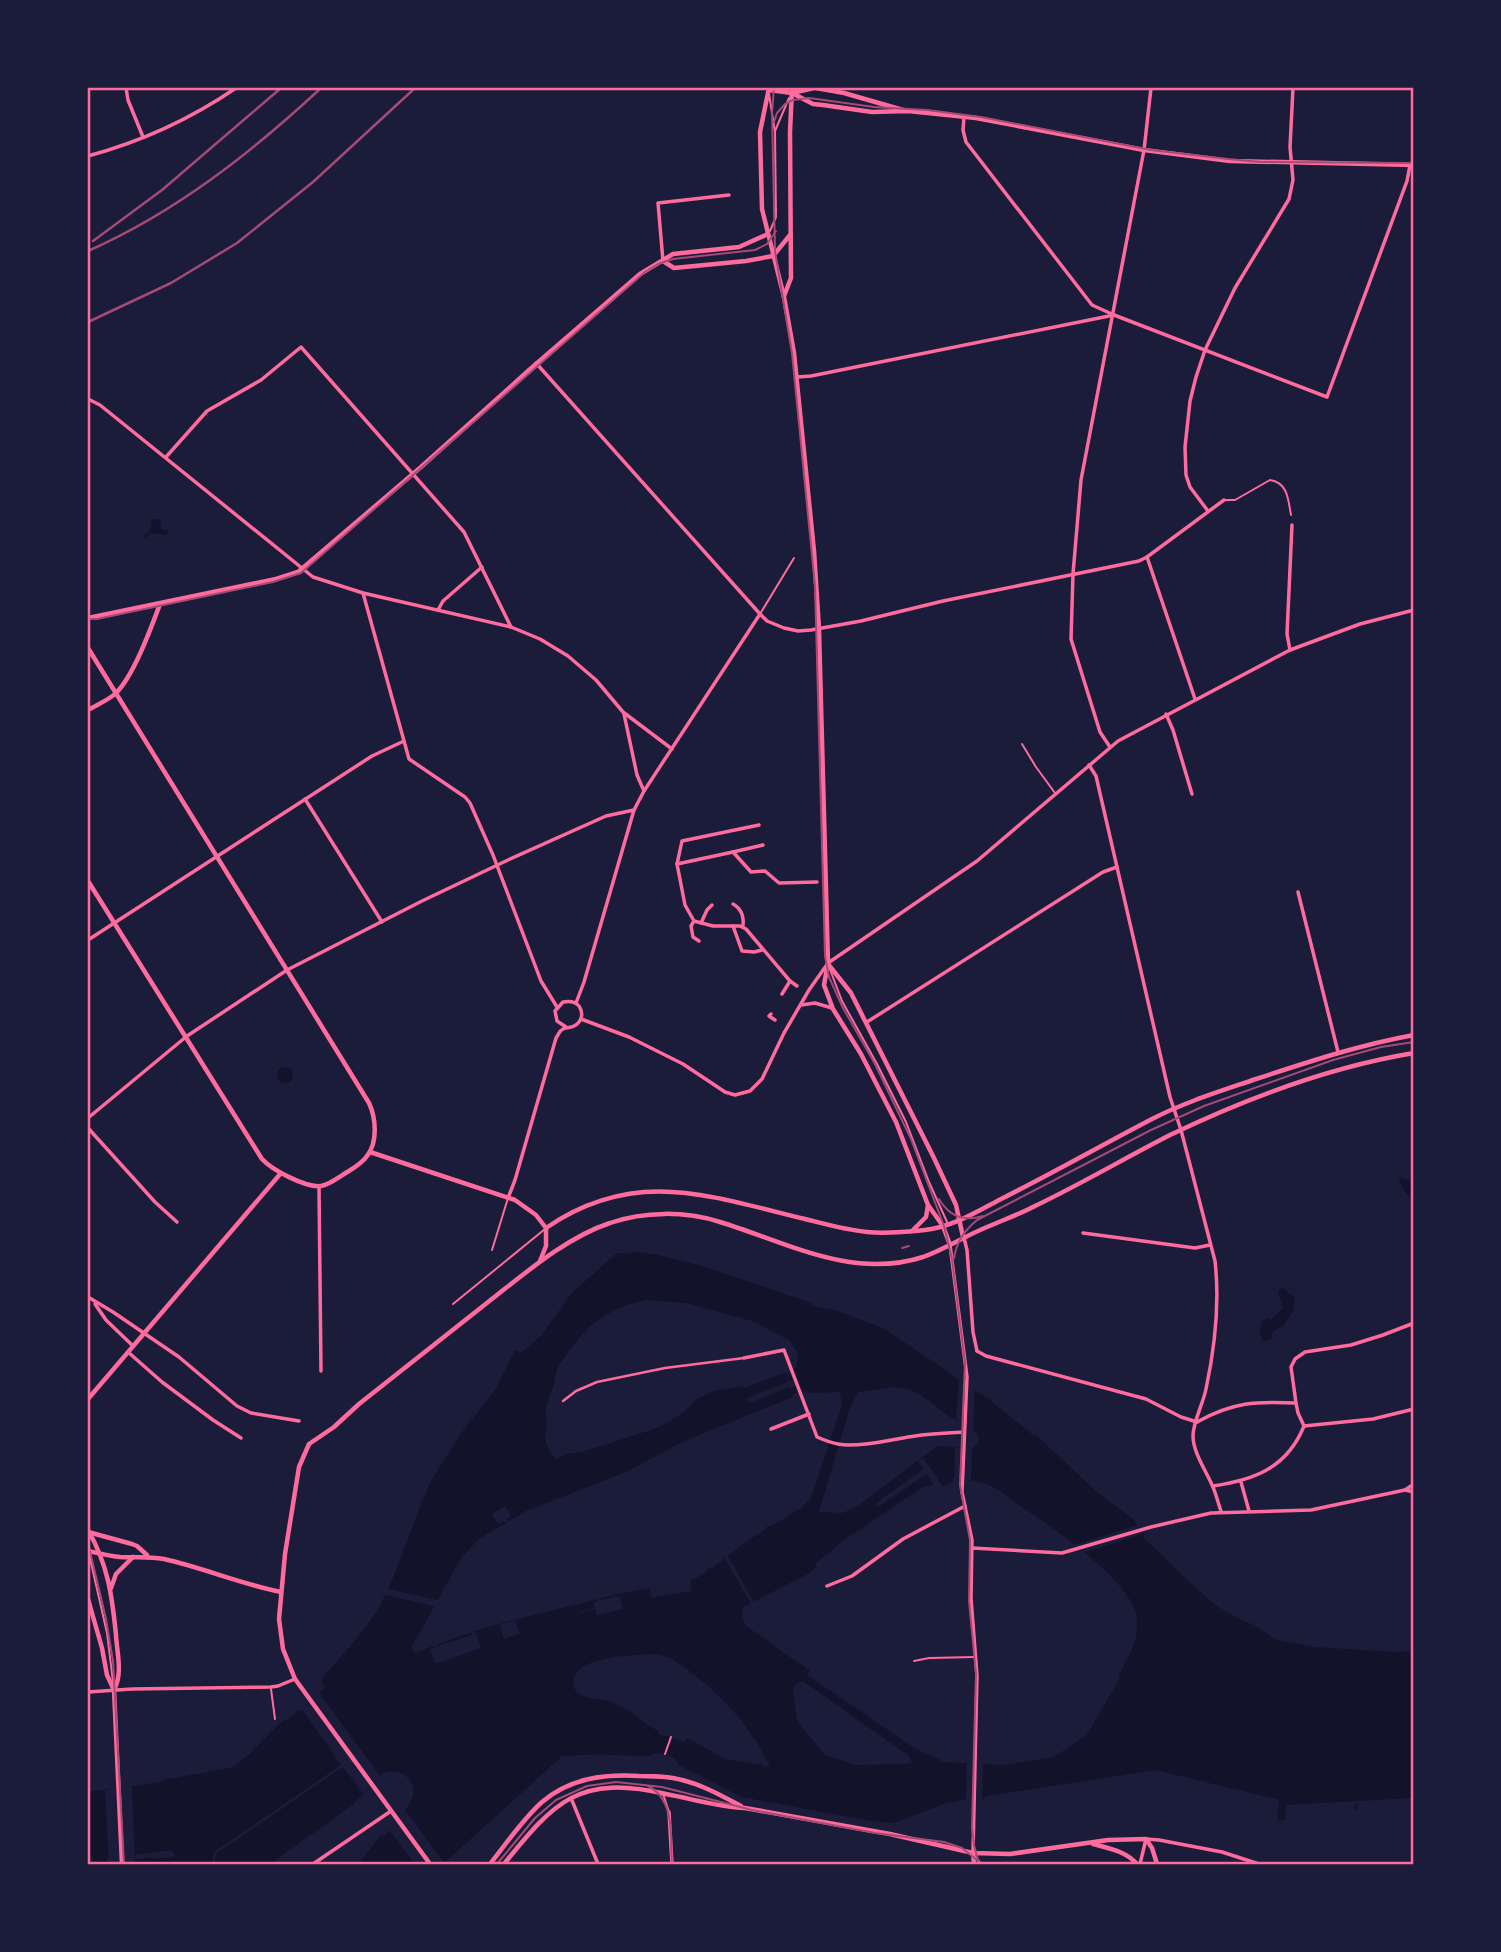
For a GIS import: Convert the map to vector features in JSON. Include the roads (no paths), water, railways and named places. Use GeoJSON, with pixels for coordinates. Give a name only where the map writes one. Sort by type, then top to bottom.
{"type":"FeatureCollection","features":[{"type":"Feature","properties":{"kind":"street"},"geometry":{"type":"LineString","coordinates":[[126,88],[143,137]]}},
{"type":"Feature","properties":{"kind":"street"},"geometry":{"type":"LineString","coordinates":[[88,156],[116,148],[185,118],[236,88]]}},
{"type":"Feature","properties":{"kind":"street"},"geometry":{"type":"LineString","coordinates":[[908,111],[844,93],[815,88],[769,89],[760,132],[762,209],[784,297],[794,354],[811,523],[818,629],[828,963],[824,985],[833,1009],[861,1054],[895,1122],[928,1205],[946,1225],[965,1354],[967,1380],[962,1480],[972,1548],[971,1596],[976,1657],[974,1864]]}},
{"type":"Feature","properties":{"kind":"street"},"geometry":{"type":"LineString","coordinates":[[1110,747],[1101,732],[1071,639],[1073,574],[1081,480],[1144,150],[1151,88]]}},
{"type":"Feature","properties":{"kind":"street"},"geometry":{"type":"LineString","coordinates":[[1208,511],[1194,495],[1187,481],[1185,447],[1190,401],[1205,350],[1235,288],[1289,199],[1293,180],[1290,144],[1293,88]]}},
{"type":"Feature","properties":{"kind":"street"},"geometry":{"type":"LineString","coordinates":[[792,90],[813,104],[823,106],[872,112],[908,111],[964,117],[1144,150],[1230,162],[1412,165],[1327,397],[1092,305],[967,142],[962,130],[964,117]]}},
{"type":"Feature","properties":{"kind":"street"},"geometry":{"type":"LineString","coordinates":[[784,297],[791,278],[792,90]]}},
{"type":"Feature","properties":{"kind":"street"},"geometry":{"type":"LineString","coordinates":[[663,261],[658,202],[729,195]]}},
{"type":"Feature","properties":{"kind":"street"},"geometry":{"type":"LineString","coordinates":[[88,618],[289,576],[303,568],[413,474],[630,281],[673,254],[739,247],[768,234]]}},
{"type":"Feature","properties":{"kind":"street"},"geometry":{"type":"LineString","coordinates":[[663,261],[674,268],[773,256],[790,234]]}},
{"type":"Feature","properties":{"kind":"street"},"geometry":{"type":"LineString","coordinates":[[797,377],[1114,315]]}},
{"type":"Feature","properties":{"kind":"street"},"geometry":{"type":"LineString","coordinates":[[166,457],[207,411],[261,380],[301,347],[466,534],[511,627]]}},
{"type":"Feature","properties":{"kind":"street"},"geometry":{"type":"LineString","coordinates":[[536,363],[760,614],[767,621],[784,628],[803,631],[818,629],[1139,561],[1224,500]]}},
{"type":"Feature","properties":{"kind":"street"},"geometry":{"type":"LineString","coordinates":[[88,399],[100,405],[166,457],[313,578],[363,593],[511,627],[540,639],[568,656],[596,680],[623,712],[672,749]]}},
{"type":"Feature","properties":{"kind":"street"},"geometry":{"type":"LineString","coordinates":[[1290,650],[1287,634],[1292,526]]}},
{"type":"Feature","properties":{"kind":"street"},"geometry":{"type":"LineString","coordinates":[[1147,557],[1195,699]]}},
{"type":"Feature","properties":{"kind":"street"},"geometry":{"type":"LineString","coordinates":[[438,610],[443,601],[482,567]]}},
{"type":"Feature","properties":{"kind":"street"},"geometry":{"type":"LineString","coordinates":[[363,593],[409,759],[470,803],[537,971],[557,1007]]}},
{"type":"Feature","properties":{"kind":"street"},"geometry":{"type":"LineString","coordinates":[[88,710],[116,694],[142,649],[160,603]]}},
{"type":"Feature","properties":{"kind":"street"},"geometry":{"type":"LineString","coordinates":[[581,1019],[629,1037],[683,1064],[724,1092],[735,1095],[745,1093],[759,1083],[800,1005],[828,963],[978,861],[1110,747],[1166,714],[1290,650],[1350,627],[1413,610]]}},
{"type":"Feature","properties":{"kind":"street"},"geometry":{"type":"LineString","coordinates":[[576,1003],[634,810],[760,614]]}},
{"type":"Feature","properties":{"kind":"street"},"geometry":{"type":"LineString","coordinates":[[88,648],[371,1106],[375,1120],[370,1152],[366,1158],[332,1182],[319,1186],[269,1166],[262,1159],[88,881]]}},
{"type":"Feature","properties":{"kind":"street"},"geometry":{"type":"LineString","coordinates":[[623,712],[637,775],[644,791]]}},
{"type":"Feature","properties":{"kind":"street"},"geometry":{"type":"LineString","coordinates":[[1166,714],[1192,794]]}},
{"type":"Feature","properties":{"kind":"street"},"geometry":{"type":"LineString","coordinates":[[88,940],[372,756],[404,741]]}},
{"type":"Feature","properties":{"kind":"street"},"geometry":{"type":"LineString","coordinates":[[1089,765],[1096,776],[1174,1108],[1215,1261],[1216,1333],[1193,1439],[1221,1511]]}},
{"type":"Feature","properties":{"kind":"street"},"geometry":{"type":"LineString","coordinates":[[305,799],[382,922]]}},
{"type":"Feature","properties":{"kind":"street"},"geometry":{"type":"LineString","coordinates":[[88,1118],[185,1037],[287,970],[497,866],[606,816],[634,810]]}},
{"type":"Feature","properties":{"kind":"street"},"geometry":{"type":"LineString","coordinates":[[759,825],[682,841],[677,864],[685,905],[694,921],[713,926],[743,927],[797,986]]}},
{"type":"Feature","properties":{"kind":"street"},"geometry":{"type":"LineString","coordinates":[[677,864],[762,845]]}},
{"type":"Feature","properties":{"kind":"street"},"geometry":{"type":"LineString","coordinates":[[733,852],[751,872],[765,872],[779,883],[817,882]]}},
{"type":"Feature","properties":{"kind":"street"},"geometry":{"type":"LineString","coordinates":[[865,1023],[1103,872],[1117,867]]}},
{"type":"Feature","properties":{"kind":"street"},"geometry":{"type":"LineString","coordinates":[[1298,892],[1338,1052]]}},
{"type":"Feature","properties":{"kind":"street"},"geometry":{"type":"LineString","coordinates":[[733,904],[741,912],[743,927]]}},
{"type":"Feature","properties":{"kind":"street"},"geometry":{"type":"LineString","coordinates":[[701,923],[712,905]]}},
{"type":"Feature","properties":{"kind":"street"},"geometry":{"type":"LineString","coordinates":[[694,921],[691,926],[693,937],[698,941]]}},
{"type":"Feature","properties":{"kind":"street"},"geometry":{"type":"LineString","coordinates":[[733,926],[742,951],[763,950]]}},
{"type":"Feature","properties":{"kind":"street"},"geometry":{"type":"LineString","coordinates":[[828,963],[848,988],[952,1194],[967,1250],[973,1332],[977,1351]]}},
{"type":"Feature","properties":{"kind":"street"},"geometry":{"type":"LineString","coordinates":[[782,994],[790,981]]}},
{"type":"Feature","properties":{"kind":"street"},"geometry":{"type":"LineString","coordinates":[[563,1002],[576,1003],[581,1011],[581,1019],[575,1026],[566,1027],[559,1024],[555,1018],[557,1007],[563,1002]]}},
{"type":"Feature","properties":{"kind":"street"},"geometry":{"type":"LineString","coordinates":[[800,1005],[815,1003],[833,1009]]}},
{"type":"Feature","properties":{"kind":"street"},"geometry":{"type":"LineString","coordinates":[[771,1014],[769,1016],[775,1020]]}},
{"type":"Feature","properties":{"kind":"street"},"geometry":{"type":"LineString","coordinates":[[508,1198],[556,1038],[566,1027]]}},
{"type":"Feature","properties":{"kind":"street"},"geometry":{"type":"LineString","coordinates":[[546,1228],[580,1209],[611,1198],[667,1191],[705,1195],[865,1232],[927,1230],[960,1220],[1174,1108],[1338,1052],[1413,1035]]}},
{"type":"Feature","properties":{"kind":"street"},"geometry":{"type":"LineString","coordinates":[[430,1864],[310,1702],[295,1679],[283,1649],[279,1619],[285,1554],[299,1468],[309,1444],[334,1427],[359,1404],[540,1262],[584,1234],[607,1224],[631,1217],[665,1214],[692,1216],[717,1221],[830,1260],[864,1264],[912,1260],[1034,1207],[1181,1130],[1241,1104],[1317,1076],[1366,1062],[1413,1053]]}},
{"type":"Feature","properties":{"kind":"street"},"geometry":{"type":"LineString","coordinates":[[88,1128],[155,1202],[177,1222]]}},
{"type":"Feature","properties":{"kind":"street"},"geometry":{"type":"LineString","coordinates":[[370,1152],[508,1198],[531,1212],[546,1228],[546,1246],[540,1262]]}},
{"type":"Feature","properties":{"kind":"street"},"geometry":{"type":"LineString","coordinates":[[88,1399],[281,1173]]}},
{"type":"Feature","properties":{"kind":"street"},"geometry":{"type":"LineString","coordinates":[[319,1186],[321,1371]]}},
{"type":"Feature","properties":{"kind":"street"},"geometry":{"type":"LineString","coordinates":[[913,1231],[926,1217],[928,1205]]}},
{"type":"Feature","properties":{"kind":"street"},"geometry":{"type":"LineString","coordinates":[[1083,1233],[1195,1248],[1210,1245]]}},
{"type":"Feature","properties":{"kind":"street"},"geometry":{"type":"LineString","coordinates":[[88,1297],[106,1320],[133,1346]]}},
{"type":"Feature","properties":{"kind":"street"},"geometry":{"type":"LineString","coordinates":[[93,1302],[150,1336],[237,1406],[251,1413],[299,1421]]}},
{"type":"Feature","properties":{"kind":"street"},"geometry":{"type":"LineString","coordinates":[[1304,1426],[1296,1403],[1292,1363],[1305,1352],[1350,1345],[1413,1323]]}},
{"type":"Feature","properties":{"kind":"street"},"geometry":{"type":"LineString","coordinates":[[563,1401],[576,1391],[597,1382],[665,1368],[784,1350],[817,1437],[840,1445],[964,1432]]}},
{"type":"Feature","properties":{"kind":"street"},"geometry":{"type":"LineString","coordinates":[[965,1354],[977,1351],[986,1356],[1146,1399],[1181,1418],[1197,1422],[1215,1411],[1248,1403],[1296,1403]]}},
{"type":"Feature","properties":{"kind":"street"},"geometry":{"type":"LineString","coordinates":[[128,1352],[164,1383],[241,1438]]}},
{"type":"Feature","properties":{"kind":"street"},"geometry":{"type":"LineString","coordinates":[[1304,1426],[1384,1418],[1413,1409]]}},
{"type":"Feature","properties":{"kind":"street"},"geometry":{"type":"LineString","coordinates":[[771,1429],[809,1414]]}},
{"type":"Feature","properties":{"kind":"street"},"geometry":{"type":"LineString","coordinates":[[1213,1486],[1241,1482],[1276,1465],[1295,1444],[1304,1426]]}},
{"type":"Feature","properties":{"kind":"street"},"geometry":{"type":"LineString","coordinates":[[1241,1482],[1249,1511]]}},
{"type":"Feature","properties":{"kind":"street"},"geometry":{"type":"LineString","coordinates":[[972,1548],[1055,1553],[1221,1511],[1311,1510],[1405,1490],[1413,1484]]}},
{"type":"Feature","properties":{"kind":"street"},"geometry":{"type":"LineString","coordinates":[[1405,1490],[1413,1492]]}},
{"type":"Feature","properties":{"kind":"street"},"geometry":{"type":"LineString","coordinates":[[827,1586],[852,1576],[903,1539],[965,1506]]}},
{"type":"Feature","properties":{"kind":"street"},"geometry":{"type":"LineString","coordinates":[[88,1531],[137,1546],[148,1556]]}},
{"type":"Feature","properties":{"kind":"street"},"geometry":{"type":"LineString","coordinates":[[88,1531],[100,1554],[111,1589],[119,1676],[114,1690],[122,1864]]}},
{"type":"Feature","properties":{"kind":"street"},"geometry":{"type":"LineString","coordinates":[[88,1551],[120,1557],[148,1556],[239,1580],[254,1587],[281,1592]]}},
{"type":"Feature","properties":{"kind":"street"},"geometry":{"type":"LineString","coordinates":[[111,1589],[116,1574],[134,1557]]}},
{"type":"Feature","properties":{"kind":"street"},"geometry":{"type":"LineString","coordinates":[[88,1599],[107,1675],[114,1690]]}},
{"type":"Feature","properties":{"kind":"street"},"geometry":{"type":"LineString","coordinates":[[88,1692],[271,1687],[295,1679]]}},
{"type":"Feature","properties":{"kind":"street"},"geometry":{"type":"LineString","coordinates":[[490,1864],[543,1801],[567,1786],[585,1779],[633,1775],[679,1779],[745,1808]]}},
{"type":"Feature","properties":{"kind":"street"},"geometry":{"type":"LineString","coordinates":[[504,1864],[544,1817],[559,1804],[586,1792],[608,1787],[662,1793],[724,1807],[745,1808],[890,1834],[973,1853],[1010,1854],[1121,1839],[1146,1839],[1222,1853],[1259,1864]]}},
{"type":"Feature","properties":{"kind":"street"},"geometry":{"type":"LineString","coordinates":[[571,1798],[598,1864]]}},
{"type":"Feature","properties":{"kind":"street"},"geometry":{"type":"LineString","coordinates":[[313,1864],[391,1811]]}},
{"type":"Feature","properties":{"kind":"street"},"geometry":{"type":"LineString","coordinates":[[668,1812],[672,1864]]}},
{"type":"Feature","properties":{"kind":"street"},"geometry":{"type":"LineString","coordinates":[[1089,1843],[1122,1852],[1139,1864],[1146,1839]]}},
{"type":"Feature","properties":{"kind":"street"},"geometry":{"type":"LineString","coordinates":[[1146,1839],[1157,1864]]}},
{"type":"Feature","properties":{"kind":"lane"},"geometry":{"type":"LineString","coordinates":[[768,234],[776,217],[775,132],[769,89]]}},
{"type":"Feature","properties":{"kind":"lane"},"geometry":{"type":"LineString","coordinates":[[775,132],[792,90]]}},
{"type":"Feature","properties":{"kind":"lane"},"geometry":{"type":"LineString","coordinates":[[1224,500],[1235,500],[1270,480],[1276,481],[1286,490],[1291,515]]}},
{"type":"Feature","properties":{"kind":"lane"},"geometry":{"type":"LineString","coordinates":[[760,614],[794,558]]}},
{"type":"Feature","properties":{"kind":"lane"},"geometry":{"type":"LineString","coordinates":[[1022,744],[1056,794]]}},
{"type":"Feature","properties":{"kind":"lane"},"geometry":{"type":"LineString","coordinates":[[828,963],[842,1001],[906,1122],[946,1225]]}},
{"type":"Feature","properties":{"kind":"lane"},"geometry":{"type":"LineString","coordinates":[[492,1250],[508,1198]]}},
{"type":"Feature","properties":{"kind":"lane"},"geometry":{"type":"LineString","coordinates":[[453,1304],[546,1228]]}},
{"type":"Feature","properties":{"kind":"lane"},"geometry":{"type":"LineString","coordinates":[[88,1531],[88,1551],[107,1633],[114,1690]]}},
{"type":"Feature","properties":{"kind":"lane"},"geometry":{"type":"LineString","coordinates":[[914,1661],[976,1657]]}},
{"type":"Feature","properties":{"kind":"lane"},"geometry":{"type":"LineString","coordinates":[[271,1687],[275,1719]]}},
{"type":"Feature","properties":{"kind":"lane"},"geometry":{"type":"LineString","coordinates":[[665,1754],[671,1737]]}},
{"type":"Feature","properties":{"kind":"lane"},"geometry":{"type":"LineString","coordinates":[[662,1793],[668,1812]]}},
{"type":"Feature","properties":{"kind":"lane"},"geometry":{"type":"LineString","coordinates":[[973,1853],[981,1864]]}},
{"type":"Feature","properties":{"kind":"waterway"},"geometry":{"type":"LineString","coordinates":[[1355,1809],[1357,1804]]}},
{"type":"Feature","properties":{"kind":"tram line"},"geometry":{"type":"LineString","coordinates":[[774,88],[772,113],[775,251],[792,353],[815,586],[825,956],[829,977],[843,1008],[875,1064],[911,1139],[944,1226],[952,1259],[965,1363],[960,1485],[970,1540],[969,1601],[976,1674],[972,1827],[979,1864]]}},
{"type":"Feature","properties":{"kind":"tram line"},"geometry":{"type":"LineString","coordinates":[[774,122],[777,113],[785,104],[809,98],[981,117],[1151,150],[1228,159],[1261,162],[1414,163]]}},
{"type":"Feature","properties":{"kind":"tram line"},"geometry":{"type":"LineString","coordinates":[[88,619],[273,582],[301,573],[645,272],[673,259],[755,250],[767,244],[776,231]]}},
{"type":"Feature","properties":{"kind":"tram line"},"geometry":{"type":"LineString","coordinates":[[954,1258],[962,1237],[977,1220],[1151,1130],[1204,1106],[1333,1060],[1381,1047],[1414,1042]]}},
{"type":"Feature","properties":{"kind":"tram line"},"geometry":{"type":"LineString","coordinates":[[939,1199],[947,1210],[963,1218],[983,1216]]}},
{"type":"Feature","properties":{"kind":"tram line"},"geometry":{"type":"LineString","coordinates":[[902,1248],[909,1246]]}},
{"type":"Feature","properties":{"kind":"tram line"},"geometry":{"type":"LineString","coordinates":[[88,1543],[113,1661],[124,1864]]}},
{"type":"Feature","properties":{"kind":"tram line"},"geometry":{"type":"LineString","coordinates":[[497,1864],[535,1818],[556,1800],[587,1786],[616,1782],[662,1787],[752,1810],[875,1833],[944,1842],[962,1848],[978,1861]]}},
{"type":"Feature","properties":{"kind":"tram line"},"geometry":{"type":"LineString","coordinates":[[648,1786],[657,1792],[667,1810],[672,1864]]}},
{"type":"Feature","properties":{"kind":"railway"},"geometry":{"type":"LineString","coordinates":[[93,241],[162,190],[281,88]]}},
{"type":"Feature","properties":{"kind":"railway"},"geometry":{"type":"LineString","coordinates":[[88,251],[152,218],[211,179],[240,158],[321,88]]}},
{"type":"Feature","properties":{"kind":"railway"},"geometry":{"type":"LineString","coordinates":[[88,322],[171,283],[237,243],[313,182],[415,88]]}}]}
